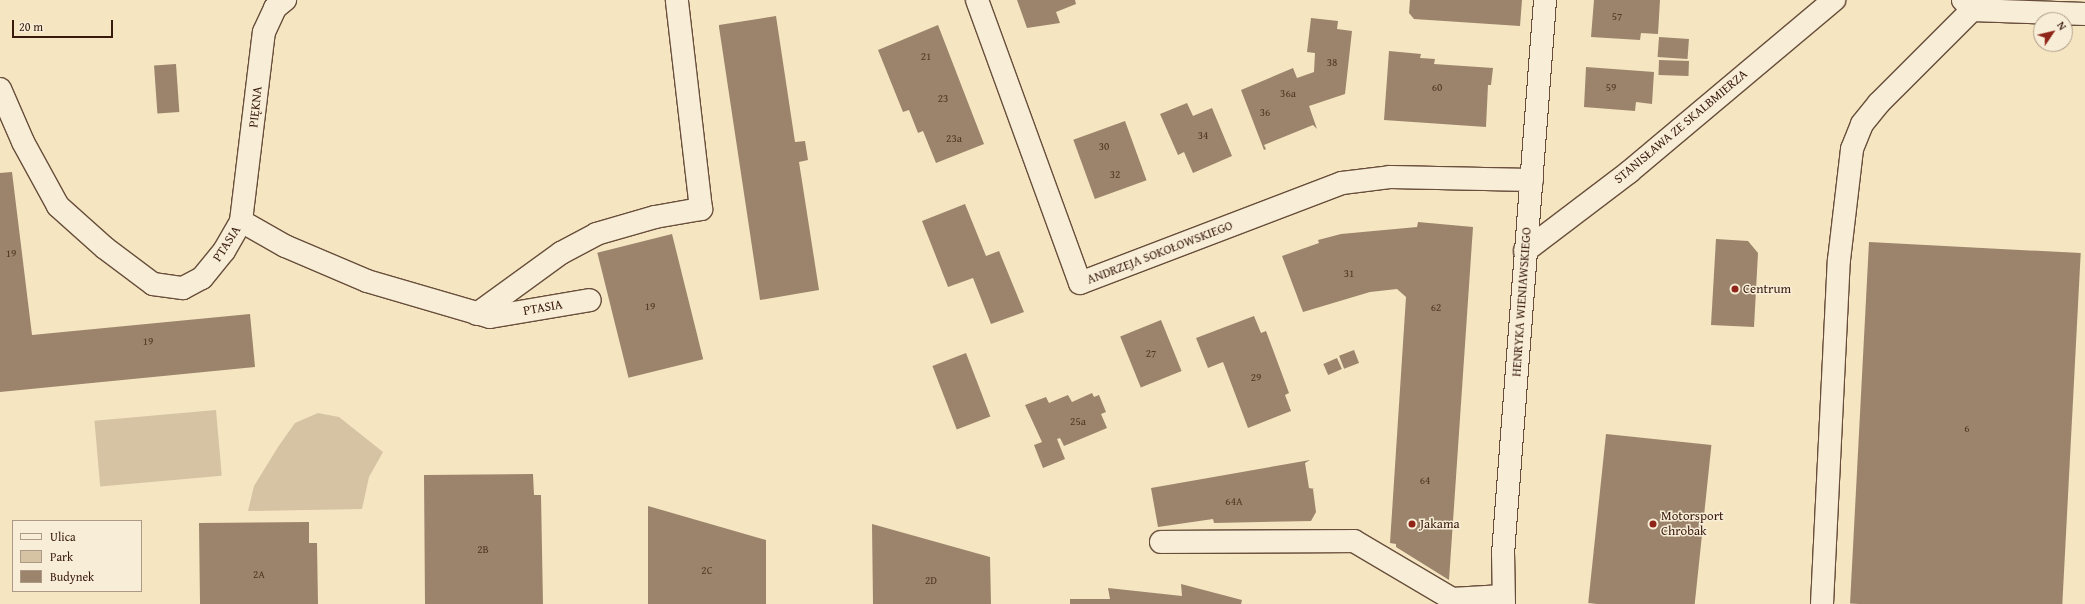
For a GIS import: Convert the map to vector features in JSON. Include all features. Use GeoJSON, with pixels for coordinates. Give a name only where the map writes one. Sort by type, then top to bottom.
{"type":"FeatureCollection","features":[{"type":"Feature","properties":{"kind":"street","name":"PIĘKNA"},"geometry":{"type":"LineString","coordinates":[[241,221],[264,32],[275,8],[285,0]]}},
{"type":"Feature","properties":{"kind":"street"},"geometry":{"type":"LineString","coordinates":[[477,314],[562,253],[596,234],[655,217],[701,209],[677,0]]}},
{"type":"Feature","properties":{"kind":"street","name":"ANDRZEJA SOKOŁOWSKIEGO"},"geometry":{"type":"LineString","coordinates":[[977,0],[1080,283],[1342,183],[1390,177],[1532,180]]}},
{"type":"Feature","properties":{"kind":"street","name":"HENRYKA WIENIAWSKIEGO"},"geometry":{"type":"LineString","coordinates":[[1504,600],[1503,554],[1545,0]]}},
{"type":"Feature","properties":{"kind":"street","name":"STANISŁAWA ZE SKALBMIERZA"},"geometry":{"type":"LineString","coordinates":[[1525,251],[1629,172],[1834,0]]}},
{"type":"Feature","properties":{"kind":"street"},"geometry":{"type":"LineString","coordinates":[[1822,604],[1839,260],[1852,149],[1862,124],[1879,103],[1968,5],[2085,14]]}},
{"type":"Feature","properties":{"kind":"street","name":"PTASIA"},"geometry":{"type":"LineString","coordinates":[[0,89],[23,142],[58,206],[106,248],[153,284],[183,288],[202,278],[224,251],[241,221],[285,246],[367,281],[490,317],[590,300]]}},
{"type":"Feature","properties":{"kind":"street"},"geometry":{"type":"LineString","coordinates":[[1162,542],[1354,541],[1452,599],[1504,600]]}},
{"type":"Feature","properties":{"kind":"green space"},"geometry":{"type":"Polygon","coordinates":[[[216,410],[222,476],[100,486],[94,421],[216,410]]]}},
{"type":"Feature","properties":{"kind":"green space"},"geometry":{"type":"Polygon","coordinates":[[[318,413],[339,417],[383,452],[369,477],[362,509],[248,511],[254,486],[295,423],[318,413]]]}},
{"type":"Feature","properties":{"kind":"building"},"geometry":{"type":"Polygon","coordinates":[[[1017,0],[1075,0],[1076,4],[1056,12],[1060,23],[1027,28],[1017,0]]]}},
{"type":"Feature","properties":{"kind":"building"},"geometry":{"type":"Polygon","coordinates":[[[1410,0],[1522,0],[1520,26],[1414,19],[1409,13],[1410,0]]]}},
{"type":"Feature","properties":{"kind":"building"},"geometry":{"type":"Polygon","coordinates":[[[1594,0],[1660,0],[1658,34],[1641,33],[1640,40],[1591,37],[1594,0]]]}},
{"type":"Feature","properties":{"kind":"building"},"geometry":{"type":"Polygon","coordinates":[[[776,16],[795,142],[805,141],[808,160],[799,162],[819,290],[760,300],[719,25],[776,16]]]}},
{"type":"Feature","properties":{"kind":"building"},"geometry":{"type":"Polygon","coordinates":[[[1311,18],[1338,21],[1337,29],[1352,31],[1345,94],[1309,106],[1317,129],[1313,125],[1264,145],[1266,149],[1264,150],[1241,90],[1293,68],[1297,78],[1314,72],[1315,53],[1307,52],[1311,18]]]}},
{"type":"Feature","properties":{"kind":"building"},"geometry":{"type":"Polygon","coordinates":[[[938,25],[984,144],[936,163],[923,131],[918,133],[909,110],[903,112],[878,50],[938,25]]]}},
{"type":"Feature","properties":{"kind":"building"},"geometry":{"type":"Polygon","coordinates":[[[1659,37],[1689,39],[1688,59],[1658,57],[1659,37]]]}},
{"type":"Feature","properties":{"kind":"building"},"geometry":{"type":"Polygon","coordinates":[[[1389,51],[1421,54],[1420,58],[1435,59],[1434,64],[1493,68],[1491,85],[1488,85],[1486,127],[1384,120],[1389,51]]]}},
{"type":"Feature","properties":{"kind":"building"},"geometry":{"type":"Polygon","coordinates":[[[1659,60],[1689,61],[1688,76],[1658,75],[1659,60]]]}},
{"type":"Feature","properties":{"kind":"building"},"geometry":{"type":"Polygon","coordinates":[[[176,64],[179,112],[157,113],[154,66],[176,64]]]}},
{"type":"Feature","properties":{"kind":"building"},"geometry":{"type":"Polygon","coordinates":[[[1586,67],[1654,72],[1652,104],[1636,102],[1635,111],[1584,107],[1586,67]]]}},
{"type":"Feature","properties":{"kind":"building"},"geometry":{"type":"Polygon","coordinates":[[[1187,103],[1193,116],[1212,108],[1232,156],[1193,173],[1184,152],[1178,155],[1160,114],[1187,103]]]}},
{"type":"Feature","properties":{"kind":"building"},"geometry":{"type":"Polygon","coordinates":[[[1125,121],[1147,180],[1095,199],[1073,140],[1125,121]]]}},
{"type":"Feature","properties":{"kind":"building"},"geometry":{"type":"Polygon","coordinates":[[[12,172],[32,335],[250,314],[255,367],[0,392],[0,173],[12,172]]]}},
{"type":"Feature","properties":{"kind":"building"},"geometry":{"type":"Polygon","coordinates":[[[965,204],[986,256],[999,251],[1024,312],[991,324],[973,278],[948,287],[922,221],[965,204]]]}},
{"type":"Feature","properties":{"kind":"building"},"geometry":{"type":"Polygon","coordinates":[[[1418,222],[1473,227],[1449,580],[1396,547],[1396,544],[1390,543],[1406,297],[1397,289],[1370,292],[1303,312],[1282,256],[1319,243],[1318,240],[1341,234],[1417,227],[1418,222]]]}},
{"type":"Feature","properties":{"kind":"building"},"geometry":{"type":"Polygon","coordinates":[[[672,234],[703,359],[628,378],[597,253],[672,234]]]}},
{"type":"Feature","properties":{"kind":"building","name":"Centrum"},"geometry":{"type":"Polygon","coordinates":[[[1716,239],[1748,241],[1758,253],[1754,327],[1711,325],[1716,239]]]}},
{"type":"Feature","properties":{"kind":"building"},"geometry":{"type":"Polygon","coordinates":[[[1869,242],[2081,253],[2062,604],[1850,604],[1869,242]]]}},
{"type":"Feature","properties":{"kind":"building"},"geometry":{"type":"Polygon","coordinates":[[[1254,316],[1261,333],[1266,331],[1289,393],[1285,395],[1291,411],[1248,428],[1223,362],[1208,368],[1196,338],[1254,316]]]}},
{"type":"Feature","properties":{"kind":"building"},"geometry":{"type":"Polygon","coordinates":[[[1161,320],[1182,371],[1141,387],[1120,336],[1161,320]]]}},
{"type":"Feature","properties":{"kind":"building"},"geometry":{"type":"Polygon","coordinates":[[[1354,350],[1359,363],[1344,369],[1339,356],[1354,350]]]}},
{"type":"Feature","properties":{"kind":"building"},"geometry":{"type":"Polygon","coordinates":[[[966,353],[990,416],[957,429],[932,366],[966,353]]]}},
{"type":"Feature","properties":{"kind":"building"},"geometry":{"type":"Polygon","coordinates":[[[1337,358],[1342,369],[1328,375],[1323,364],[1337,358]]]}},
{"type":"Feature","properties":{"kind":"building"},"geometry":{"type":"Polygon","coordinates":[[[1092,393],[1094,397],[1099,395],[1106,412],[1101,414],[1107,428],[1064,446],[1060,438],[1057,439],[1065,459],[1043,468],[1034,445],[1042,442],[1025,405],[1046,397],[1049,403],[1068,395],[1072,402],[1092,393]]]}},
{"type":"Feature","properties":{"kind":"building","name":"Motorsport Chrobak"},"geometry":{"type":"Polygon","coordinates":[[[1606,434],[1711,445],[1695,604],[1588,603],[1606,434]]]}},
{"type":"Feature","properties":{"kind":"building"},"geometry":{"type":"Polygon","coordinates":[[[1310,460],[1305,463],[1309,488],[1315,489],[1313,489],[1316,512],[1311,521],[1214,523],[1213,519],[1158,527],[1151,488],[1310,460]]]}},
{"type":"Feature","properties":{"kind":"building"},"geometry":{"type":"Polygon","coordinates":[[[533,474],[534,495],[541,495],[543,604],[425,604],[424,475],[533,474]]]}},
{"type":"Feature","properties":{"kind":"building"},"geometry":{"type":"Polygon","coordinates":[[[648,506],[766,540],[766,604],[648,604],[648,506]]]}},
{"type":"Feature","properties":{"kind":"building"},"geometry":{"type":"Polygon","coordinates":[[[309,522],[309,543],[317,543],[318,604],[200,604],[199,523],[309,522]]]}},
{"type":"Feature","properties":{"kind":"building"},"geometry":{"type":"Polygon","coordinates":[[[872,524],[990,557],[991,604],[873,604],[872,524]]]}},
{"type":"Feature","properties":{"kind":"building"},"geometry":{"type":"Polygon","coordinates":[[[1181,584],[1242,600],[1241,604],[1070,604],[1070,599],[1110,599],[1108,588],[1182,596],[1181,584]]]}},
{"type":"Feature","properties":{"kind":"place","name":"Centrum"},"geometry":{"type":"Point","coordinates":[1735,289]}},
{"type":"Feature","properties":{"kind":"place","name":"Jakama"},"geometry":{"type":"Point","coordinates":[1412,524]}},
{"type":"Feature","properties":{"kind":"place","name":"Motorsport Chrobak"},"geometry":{"type":"Point","coordinates":[1653,524]}}]}
